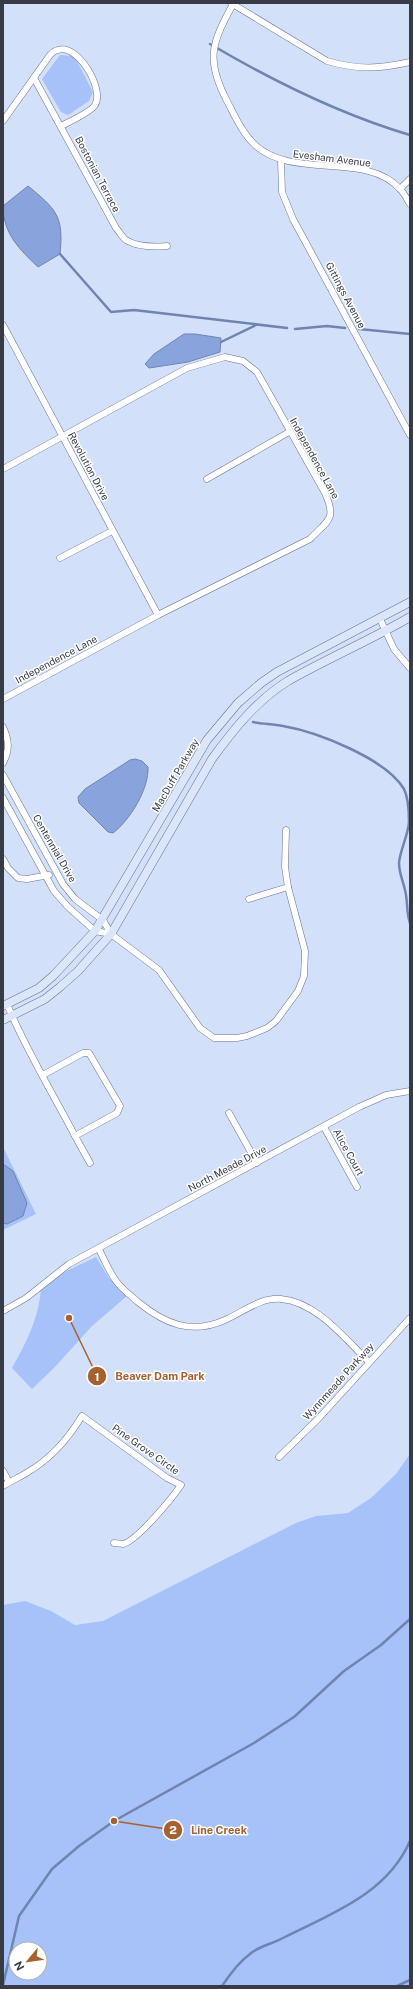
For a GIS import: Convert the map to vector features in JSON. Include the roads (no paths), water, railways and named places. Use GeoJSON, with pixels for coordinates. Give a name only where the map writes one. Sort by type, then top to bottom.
{"type":"FeatureCollection","features":[{"type":"Feature","properties":{"kind":"street","name":"Evesham Avenue"},"geometry":{"type":"LineString","coordinates":[[232,4],[215,42],[214,68],[219,82],[244,133],[265,152],[281,160],[375,174],[400,189],[410,204]]}},
{"type":"Feature","properties":{"kind":"street"},"geometry":{"type":"LineString","coordinates":[[232,4],[327,61],[345,66],[368,69],[386,68],[410,62]]}},
{"type":"Feature","properties":{"kind":"street"},"geometry":{"type":"LineString","coordinates":[[3,121],[50,55],[58,49],[68,50],[80,57],[96,86],[98,96],[95,106],[61,126]]}},
{"type":"Feature","properties":{"kind":"street","name":"Bostonian Terrace"},"geometry":{"type":"LineString","coordinates":[[34,78],[116,228],[126,240],[136,244],[154,247],[167,246]]}},
{"type":"Feature","properties":{"kind":"street","name":"Gittings Avenue"},"geometry":{"type":"LineString","coordinates":[[281,160],[282,192],[293,219],[410,435]]}},
{"type":"Feature","properties":{"kind":"street"},"geometry":{"type":"LineString","coordinates":[[400,189],[410,179]]}},
{"type":"Feature","properties":{"kind":"street","name":"Revolution Drive"},"geometry":{"type":"LineString","coordinates":[[3,324],[158,616]]}},
{"type":"Feature","properties":{"kind":"street","name":"Independence Lane"},"geometry":{"type":"LineString","coordinates":[[3,470],[187,368],[224,357],[243,361],[257,372],[330,505],[331,515],[328,522],[310,539],[158,616],[3,699]]}},
{"type":"Feature","properties":{"kind":"street"},"geometry":{"type":"LineString","coordinates":[[207,479],[289,432]]}},
{"type":"Feature","properties":{"kind":"street"},"geometry":{"type":"LineString","coordinates":[[60,558],[112,531]]}},
{"type":"Feature","properties":{"kind":"street","name":"MacDuff Parkway"},"geometry":{"type":"LineString","coordinates":[[5,1005],[38,988],[53,976],[95,931],[103,920],[207,740],[238,703],[261,683],[277,672],[410,602]]}},
{"type":"Feature","properties":{"kind":"street"},"geometry":{"type":"LineString","coordinates":[[3,1020],[45,999],[78,971],[111,934],[212,759],[231,733],[249,713],[288,681],[385,632],[410,617]]}},
{"type":"Feature","properties":{"kind":"street"},"geometry":{"type":"LineString","coordinates":[[380,619],[394,648],[410,668]]}},
{"type":"Feature","properties":{"kind":"street"},"geometry":{"type":"LineString","coordinates":[[3,727],[8,739],[6,757],[3,763]]}},
{"type":"Feature","properties":{"kind":"street","name":"Centennial Drive"},"geometry":{"type":"LineString","coordinates":[[3,775],[56,872],[75,899],[103,920]]}},
{"type":"Feature","properties":{"kind":"street","name":"Centennial Drive"},"geometry":{"type":"LineString","coordinates":[[3,798],[54,891],[68,907],[95,931]]}},
{"type":"Feature","properties":{"kind":"street"},"geometry":{"type":"LineString","coordinates":[[103,920],[111,934],[159,970],[200,1028],[214,1038],[237,1038],[247,1036],[267,1028],[276,1021],[290,1004],[302,983],[305,951],[288,887],[285,867],[286,830]]}},
{"type":"Feature","properties":{"kind":"street"},"geometry":{"type":"LineString","coordinates":[[3,859],[8,868],[18,878],[46,876],[56,872]]}},
{"type":"Feature","properties":{"kind":"street"},"geometry":{"type":"LineString","coordinates":[[249,898],[288,887]]}},
{"type":"Feature","properties":{"kind":"street"},"geometry":{"type":"LineString","coordinates":[[95,931],[111,934]]}},
{"type":"Feature","properties":{"kind":"street"},"geometry":{"type":"LineString","coordinates":[[5,1005],[90,1163]]}},
{"type":"Feature","properties":{"kind":"street"},"geometry":{"type":"LineString","coordinates":[[43,1075],[83,1053],[89,1053],[120,1106],[117,1113],[75,1136]]}},
{"type":"Feature","properties":{"kind":"street","name":"North Meade Drive"},"geometry":{"type":"LineString","coordinates":[[3,1310],[26,1298],[58,1272],[257,1163],[386,1095],[410,1091]]}},
{"type":"Feature","properties":{"kind":"street"},"geometry":{"type":"LineString","coordinates":[[229,1113],[257,1163]]}},
{"type":"Feature","properties":{"kind":"street","name":"Alice Court"},"geometry":{"type":"LineString","coordinates":[[324,1127],[357,1187]]}},
{"type":"Feature","properties":{"kind":"street"},"geometry":{"type":"LineString","coordinates":[[99,1249],[118,1282],[129,1295],[158,1318],[177,1325],[199,1327],[223,1320],[256,1303],[280,1299],[295,1301],[323,1318],[369,1362]]}},
{"type":"Feature","properties":{"kind":"street","name":"Wynnmeade Parkway"},"geometry":{"type":"LineString","coordinates":[[280,1457],[318,1419],[410,1318]]}},
{"type":"Feature","properties":{"kind":"street","name":"Pine Grove Circle"},"geometry":{"type":"LineString","coordinates":[[6,1484],[28,1472],[54,1453],[71,1434],[82,1416],[167,1478],[181,1485],[171,1500],[133,1538],[124,1544],[114,1543]]}},
{"type":"Feature","properties":{"kind":"street"},"geometry":{"type":"LineString","coordinates":[[3,1471],[6,1484]]}},
{"type":"Feature","properties":{"kind":"waterway"},"geometry":{"type":"LineString","coordinates":[[210,44],[282,84],[307,96],[384,127],[410,135]]}},
{"type":"Feature","properties":{"kind":"waterway"},"geometry":{"type":"LineString","coordinates":[[60,254],[111,312],[134,310],[287,328]]}},
{"type":"Feature","properties":{"kind":"waterway"},"geometry":{"type":"LineString","coordinates":[[221,342],[256,325]]}},
{"type":"Feature","properties":{"kind":"waterway"},"geometry":{"type":"LineString","coordinates":[[295,329],[327,326],[345,328]]}},
{"type":"Feature","properties":{"kind":"waterway"},"geometry":{"type":"LineString","coordinates":[[359,329],[410,334]]}},
{"type":"Feature","properties":{"kind":"waterway"},"geometry":{"type":"LineString","coordinates":[[253,722],[298,729],[350,748],[382,767],[395,778],[404,789],[408,801],[409,822],[399,863],[400,874],[406,894],[410,923]]}},
{"type":"Feature","properties":{"kind":"waterway"},"geometry":{"type":"LineString","coordinates":[[3,1985],[19,1916],[52,1869],[79,1846],[114,1821],[254,1743],[294,1717],[344,1671],[381,1645],[410,1619]]}},
{"type":"Feature","properties":{"kind":"waterway"},"geometry":{"type":"LineString","coordinates":[[222,1986],[238,1964],[254,1951],[338,1911],[372,1889],[387,1875],[400,1859],[410,1841]]}},
{"type":"Feature","properties":{"kind":"waterway"},"geometry":{"type":"LineString","coordinates":[[397,1986],[410,1980]]}},
{"type":"Feature","properties":{"kind":"place","name":"Beaver Dam Park"},"geometry":{"type":"Point","coordinates":[69,1318]}},
{"type":"Feature","properties":{"kind":"place","name":"Line Creek"},"geometry":{"type":"Point","coordinates":[114,1821]}}]}
